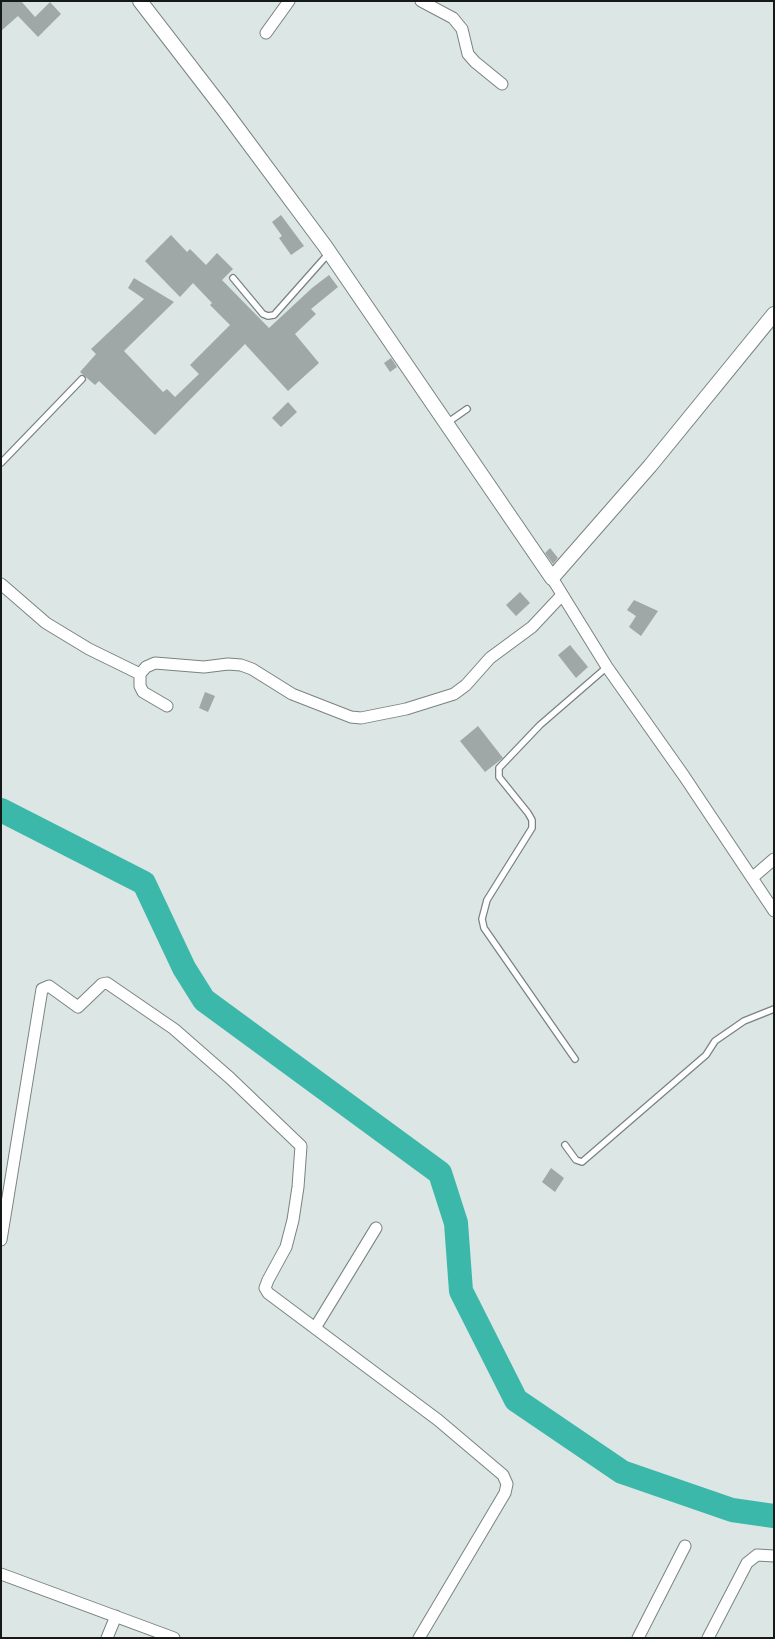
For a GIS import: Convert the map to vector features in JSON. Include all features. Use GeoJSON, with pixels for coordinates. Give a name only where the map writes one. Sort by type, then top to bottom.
{"type":"FeatureCollection","features":[{"type":"Feature","properties":{"kind":"street"},"geometry":{"type":"LineString","coordinates":[[140,1],[224,110],[329,252],[417,383],[448,423],[552,578],[607,667],[684,776],[774,911]]}},
{"type":"Feature","properties":{"kind":"street"},"geometry":{"type":"LineString","coordinates":[[266,33],[289,1]]}},
{"type":"Feature","properties":{"kind":"street"},"geometry":{"type":"LineString","coordinates":[[422,1],[453,18],[462,29],[468,54],[475,62],[502,84]]}},
{"type":"Feature","properties":{"kind":"street"},"geometry":{"type":"LineString","coordinates":[[552,578],[650,466],[774,314]]}},
{"type":"Feature","properties":{"kind":"street"},"geometry":{"type":"LineString","coordinates":[[1,584],[46,623],[89,649],[140,674]]}},
{"type":"Feature","properties":{"kind":"street"},"geometry":{"type":"LineString","coordinates":[[167,706],[143,692],[140,686],[140,674],[146,668],[155,663],[204,666],[228,664],[241,665],[252,669],[292,694],[351,716],[361,718],[406,709],[454,694],[466,685],[493,655],[532,626],[562,596]]}},
{"type":"Feature","properties":{"kind":"street"},"geometry":{"type":"LineString","coordinates":[[752,878],[774,859]]}},
{"type":"Feature","properties":{"kind":"street"},"geometry":{"type":"LineString","coordinates":[[1,1240],[42,989],[49,986],[78,1007],[102,984],[107,983],[174,1029],[236,1083],[301,1146],[302,1153],[298,1187],[286,1247],[265,1288],[268,1293],[438,1420],[503,1476],[507,1484],[505,1493],[419,1638]]}},
{"type":"Feature","properties":{"kind":"street"},"geometry":{"type":"LineString","coordinates":[[315,1328],[376,1228]]}},
{"type":"Feature","properties":{"kind":"street"},"geometry":{"type":"LineString","coordinates":[[638,1638],[685,1546]]}},
{"type":"Feature","properties":{"kind":"street"},"geometry":{"type":"LineString","coordinates":[[708,1638],[747,1563],[757,1555],[774,1556]]}},
{"type":"Feature","properties":{"kind":"street"},"geometry":{"type":"LineString","coordinates":[[1,1574],[174,1638]]}},
{"type":"Feature","properties":{"kind":"street"},"geometry":{"type":"LineString","coordinates":[[107,1638],[116,1616]]}},
{"type":"Feature","properties":{"kind":"lane"},"geometry":{"type":"LineString","coordinates":[[233,278],[263,314],[268,316],[274,315],[329,252]]}},
{"type":"Feature","properties":{"kind":"lane"},"geometry":{"type":"LineString","coordinates":[[1,463],[82,379]]}},
{"type":"Feature","properties":{"kind":"lane"},"geometry":{"type":"LineString","coordinates":[[448,423],[467,409]]}},
{"type":"Feature","properties":{"kind":"lane"},"geometry":{"type":"LineString","coordinates":[[575,1059],[484,928],[482,919],[487,900],[532,828],[532,820],[528,813],[499,777],[499,768],[540,725],[607,667]]}},
{"type":"Feature","properties":{"kind":"lane"},"geometry":{"type":"LineString","coordinates":[[565,1145],[576,1160],[582,1162],[706,1056],[715,1041],[744,1021],[774,1008]]}},
{"type":"Feature","properties":{"kind":"building"},"geometry":{"type":"Polygon","coordinates":[[[1,1],[21,1],[35,17],[50,2],[61,14],[38,37],[18,16],[1,31],[1,1]]]}},
{"type":"Feature","properties":{"kind":"building"},"geometry":{"type":"Polygon","coordinates":[[[281,215],[304,246],[291,255],[279,238],[282,236],[272,222],[281,215]]]}},
{"type":"Feature","properties":{"kind":"building"},"geometry":{"type":"Polygon","coordinates":[[[171,235],[187,252],[190,249],[206,265],[217,253],[233,269],[222,280],[269,328],[312,288],[329,275],[338,287],[311,309],[316,314],[295,334],[319,363],[288,391],[245,344],[155,435],[99,381],[95,385],[80,372],[96,354],[91,349],[144,299],[128,288],[134,278],[174,302],[124,351],[163,392],[167,389],[175,397],[199,374],[190,365],[230,325],[210,305],[212,303],[193,283],[180,297],[145,261],[171,235]]]}},
{"type":"Feature","properties":{"kind":"building"},"geometry":{"type":"Polygon","coordinates":[[[391,358],[397,367],[390,372],[384,363],[391,358]]]}},
{"type":"Feature","properties":{"kind":"building"},"geometry":{"type":"Polygon","coordinates":[[[288,402],[297,412],[281,427],[272,418],[288,402]]]}},
{"type":"Feature","properties":{"kind":"building"},"geometry":{"type":"Polygon","coordinates":[[[550,548],[558,558],[553,564],[545,553],[550,548]]]}},
{"type":"Feature","properties":{"kind":"building"},"geometry":{"type":"Polygon","coordinates":[[[520,592],[530,603],[516,616],[506,605],[520,592]]]}},
{"type":"Feature","properties":{"kind":"building"},"geometry":{"type":"Polygon","coordinates":[[[634,600],[658,611],[641,636],[629,627],[636,616],[627,610],[634,600]]]}},
{"type":"Feature","properties":{"kind":"building"},"geometry":{"type":"Polygon","coordinates":[[[570,645],[588,667],[576,678],[558,655],[570,645]]]}},
{"type":"Feature","properties":{"kind":"building"},"geometry":{"type":"Polygon","coordinates":[[[205,692],[215,696],[208,712],[199,708],[205,692]]]}},
{"type":"Feature","properties":{"kind":"building"},"geometry":{"type":"Polygon","coordinates":[[[478,726],[503,758],[485,772],[460,741],[478,726]]]}},
{"type":"Feature","properties":{"kind":"building"},"geometry":{"type":"Polygon","coordinates":[[[551,1168],[564,1178],[555,1192],[542,1182],[551,1168]]]}},
{"type":"Feature","properties":{"kind":"waterway"},"geometry":{"type":"LineString","coordinates":[[1,810],[144,883],[184,968],[204,1000],[440,1173],[456,1223],[461,1291],[516,1400],[622,1472],[732,1510],[774,1516]]}}]}
